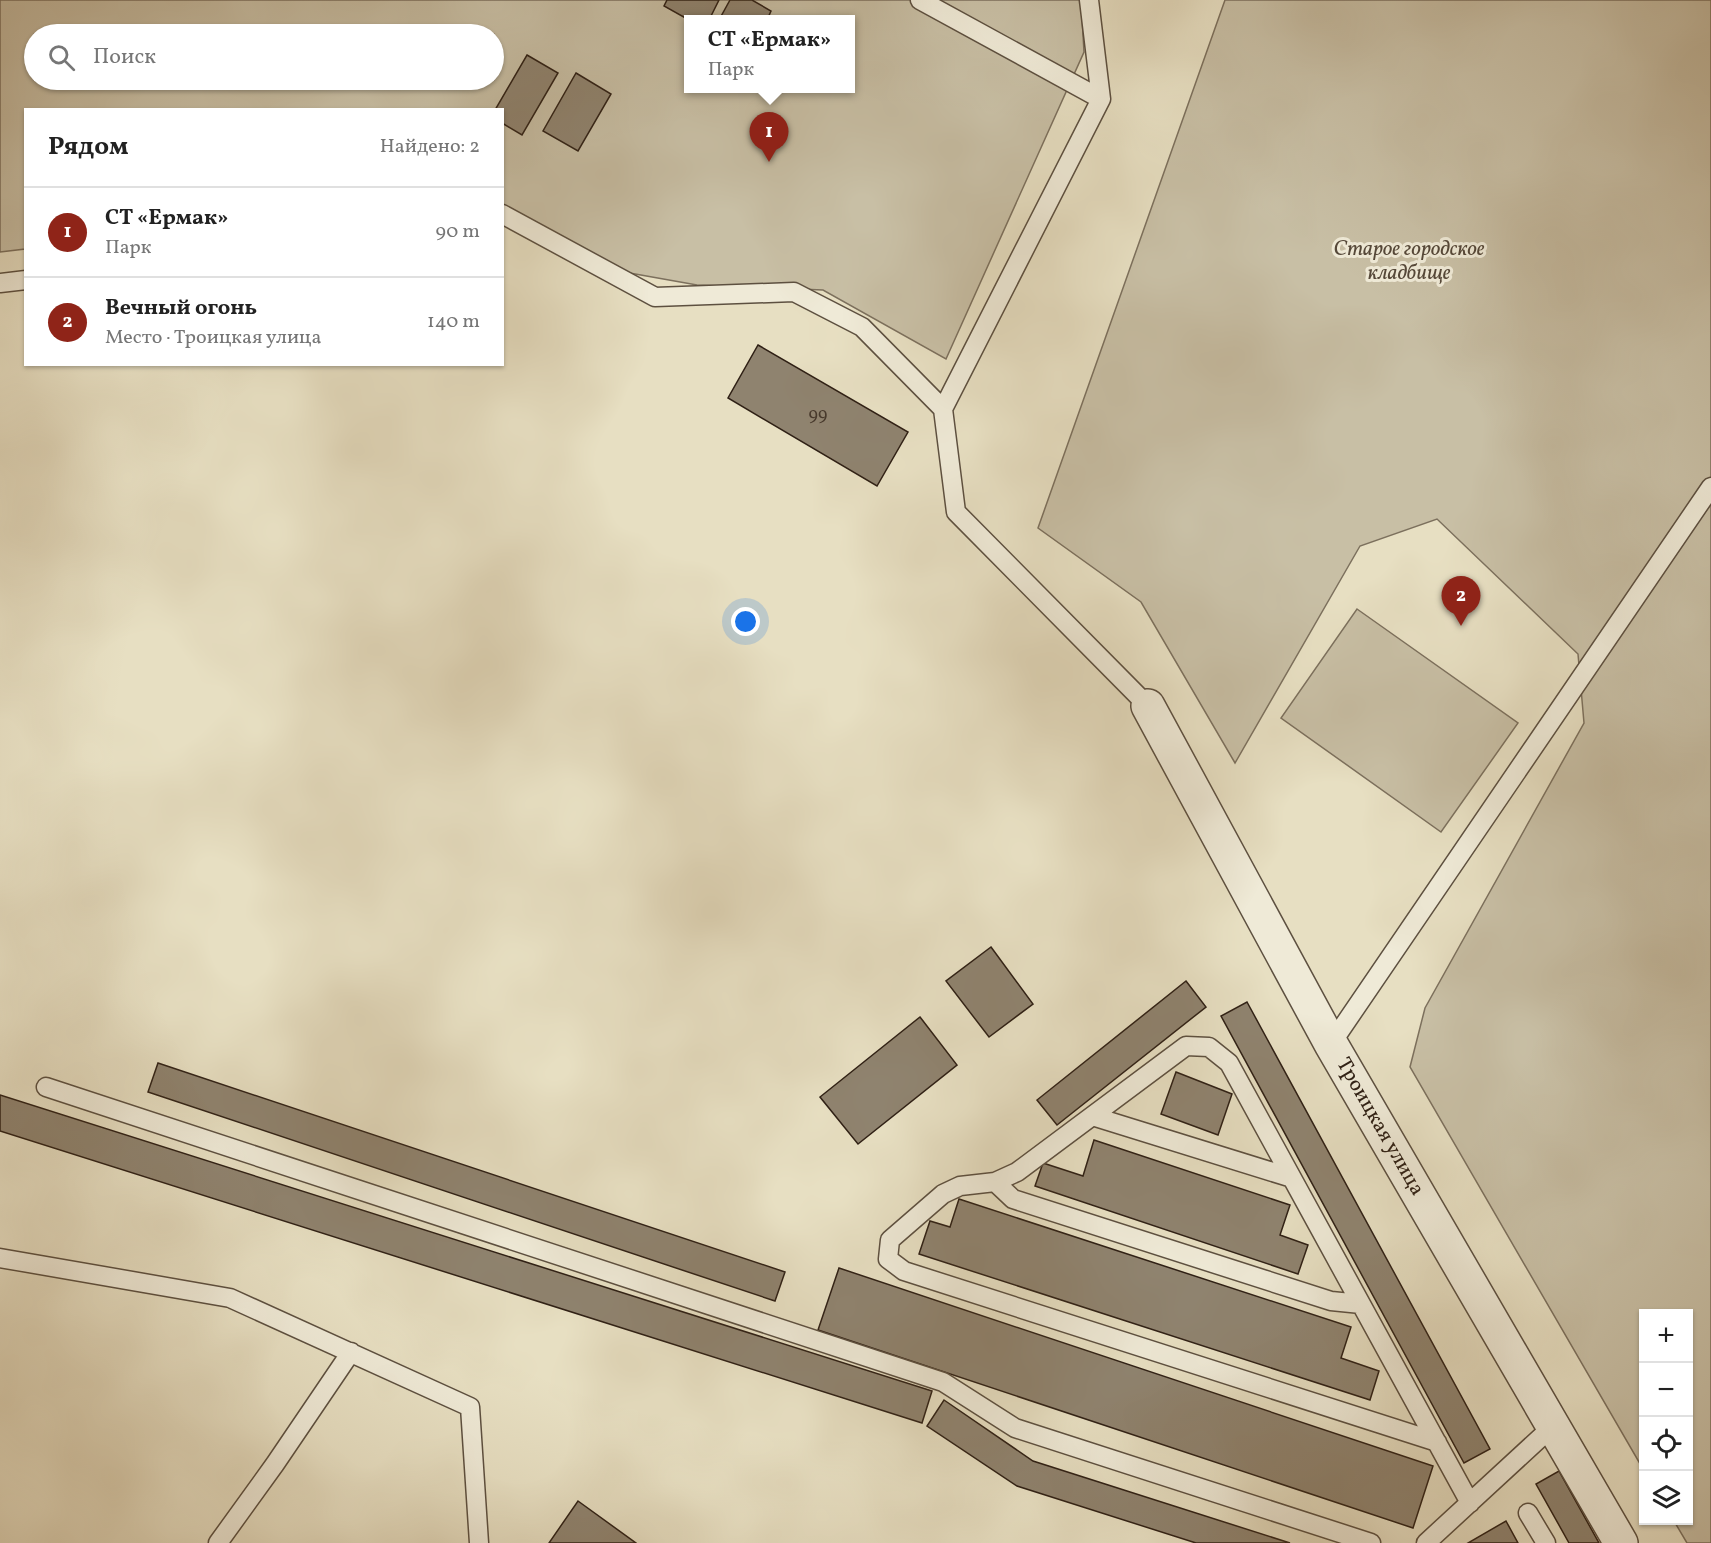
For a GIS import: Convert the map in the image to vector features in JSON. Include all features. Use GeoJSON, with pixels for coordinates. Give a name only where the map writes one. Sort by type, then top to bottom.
{"type":"FeatureCollection","features":[{"type":"Feature","properties":{"kind":"street","name":"Троицкая улица"},"geometry":{"type":"LineString","coordinates":[[1148,706],[1331,1044],[1621,1543]]}},
{"type":"Feature","properties":{"kind":"lane"},"geometry":{"type":"LineString","coordinates":[[920,0],[1101,99]]}},
{"type":"Feature","properties":{"kind":"lane"},"geometry":{"type":"LineString","coordinates":[[1089,0],[1101,99],[943,409],[956,512],[1148,706]]}},
{"type":"Feature","properties":{"kind":"lane"},"geometry":{"type":"LineString","coordinates":[[504,215],[655,297],[794,292],[862,327],[943,409]]}},
{"type":"Feature","properties":{"kind":"lane"},"geometry":{"type":"LineString","coordinates":[[0,283],[24,280]]}},
{"type":"Feature","properties":{"kind":"lane"},"geometry":{"type":"LineString","coordinates":[[1331,1044],[1711,487]]}},
{"type":"Feature","properties":{"kind":"lane"},"geometry":{"type":"LineString","coordinates":[[1437,1442],[904,1271],[888,1258],[890,1240],[943,1194],[960,1186],[995,1182],[1017,1172],[1186,1046],[1209,1047],[1229,1063],[1437,1442],[1470,1503]]}},
{"type":"Feature","properties":{"kind":"lane"},"geometry":{"type":"LineString","coordinates":[[46,1087],[943,1382],[1015,1428],[1371,1543]]}},
{"type":"Feature","properties":{"kind":"lane"},"geometry":{"type":"LineString","coordinates":[[1092,1116],[1292,1178]]}},
{"type":"Feature","properties":{"kind":"lane"},"geometry":{"type":"LineString","coordinates":[[995,1182],[1013,1199],[1331,1301],[1361,1304]]}},
{"type":"Feature","properties":{"kind":"lane"},"geometry":{"type":"LineString","coordinates":[[0,1258],[230,1298],[470,1407],[479,1543]]}},
{"type":"Feature","properties":{"kind":"lane"},"geometry":{"type":"LineString","coordinates":[[218,1543],[351,1352]]}},
{"type":"Feature","properties":{"kind":"lane"},"geometry":{"type":"LineString","coordinates":[[1426,1543],[1553,1426]]}},
{"type":"Feature","properties":{"kind":"lane"},"geometry":{"type":"LineString","coordinates":[[1528,1513],[1546,1543]]}},
{"type":"Feature","properties":{"kind":"green space"},"geometry":{"type":"Polygon","coordinates":[[[0,0],[1081,0],[1084,52],[946,359],[823,290],[697,285],[624,272],[504,215],[504,108],[24,108],[24,249],[0,252],[0,0]]]}},
{"type":"Feature","properties":{"kind":"green space","name":"Старое городское кладбище"},"geometry":{"type":"Polygon","coordinates":[[[1225,0],[1711,0],[1711,1543],[1687,1543],[1676,1525],[1693,1525],[1693,1309],[1639,1309],[1639,1462],[1410,1067],[1425,1008],[1584,723],[1578,654],[1437,519],[1360,546],[1235,763],[1141,602],[1038,528],[1225,0]]]}},
{"type":"Feature","properties":{"kind":"green space"},"geometry":{"type":"Polygon","coordinates":[[[1357,609],[1518,723],[1441,832],[1281,718],[1357,609]]]}},
{"type":"Feature","properties":{"kind":"building"},"geometry":{"type":"Polygon","coordinates":[[[667,0],[719,0],[712,15],[684,15],[684,17],[664,6],[667,0]]]}},
{"type":"Feature","properties":{"kind":"building"},"geometry":{"type":"Polygon","coordinates":[[[730,0],[752,0],[771,11],[769,15],[722,15],[730,0]]]}},
{"type":"Feature","properties":{"kind":"building"},"geometry":{"type":"Polygon","coordinates":[[[527,55],[558,73],[522,135],[504,124],[504,108],[496,108],[527,55]]]}},
{"type":"Feature","properties":{"kind":"building"},"geometry":{"type":"Polygon","coordinates":[[[576,73],[611,94],[578,151],[543,131],[576,73]]]}},
{"type":"Feature","properties":{"kind":"building"},"geometry":{"type":"Polygon","coordinates":[[[758,345],[908,432],[877,486],[728,398],[758,345]]]}},
{"type":"Feature","properties":{"kind":"building"},"geometry":{"type":"Polygon","coordinates":[[[991,947],[1033,1004],[989,1037],[946,981],[991,947]]]}},
{"type":"Feature","properties":{"kind":"building"},"geometry":{"type":"Polygon","coordinates":[[[1186,981],[1206,1007],[1057,1125],[1037,1100],[1186,981]]]}},
{"type":"Feature","properties":{"kind":"building"},"geometry":{"type":"Polygon","coordinates":[[[1247,1002],[1490,1449],[1464,1463],[1221,1016],[1247,1002]]]}},
{"type":"Feature","properties":{"kind":"building"},"geometry":{"type":"Polygon","coordinates":[[[920,1017],[957,1065],[858,1144],[820,1097],[920,1017]]]}},
{"type":"Feature","properties":{"kind":"building"},"geometry":{"type":"Polygon","coordinates":[[[158,1063],[785,1272],[775,1301],[148,1092],[158,1063]]]}},
{"type":"Feature","properties":{"kind":"building"},"geometry":{"type":"Polygon","coordinates":[[[1176,1072],[1232,1094],[1218,1135],[1161,1114],[1176,1072]]]}},
{"type":"Feature","properties":{"kind":"building"},"geometry":{"type":"Polygon","coordinates":[[[0,1095],[932,1391],[922,1423],[0,1131],[0,1095]]]}},
{"type":"Feature","properties":{"kind":"building"},"geometry":{"type":"Polygon","coordinates":[[[1094,1140],[1290,1205],[1280,1235],[1308,1245],[1298,1274],[1035,1186],[1043,1163],[1083,1176],[1094,1140]]]}},
{"type":"Feature","properties":{"kind":"building"},"geometry":{"type":"Polygon","coordinates":[[[959,1199],[1351,1327],[1341,1358],[1379,1371],[1370,1400],[919,1254],[930,1221],[950,1227],[959,1199]]]}},
{"type":"Feature","properties":{"kind":"building"},"geometry":{"type":"Polygon","coordinates":[[[839,1268],[1433,1466],[1413,1528],[818,1330],[839,1268]]]}},
{"type":"Feature","properties":{"kind":"building"},"geometry":{"type":"Polygon","coordinates":[[[944,1400],[1033,1461],[1290,1543],[1196,1543],[1017,1486],[927,1426],[944,1400]]]}},
{"type":"Feature","properties":{"kind":"building"},"geometry":{"type":"Polygon","coordinates":[[[1559,1471],[1599,1543],[1569,1543],[1536,1484],[1559,1471]]]}},
{"type":"Feature","properties":{"kind":"building"},"geometry":{"type":"Polygon","coordinates":[[[578,1501],[636,1543],[549,1543],[578,1501]]]}},
{"type":"Feature","properties":{"kind":"building"},"geometry":{"type":"Polygon","coordinates":[[[1506,1521],[1518,1543],[1468,1543],[1506,1521]]]}},
{"type":"Feature","properties":{"kind":"place","name":"СТ «Ермак»"},"geometry":{"type":"Point","coordinates":[769,162]}},
{"type":"Feature","properties":{"kind":"place","name":"Вечный огонь"},"geometry":{"type":"Point","coordinates":[1461,626]}}]}
